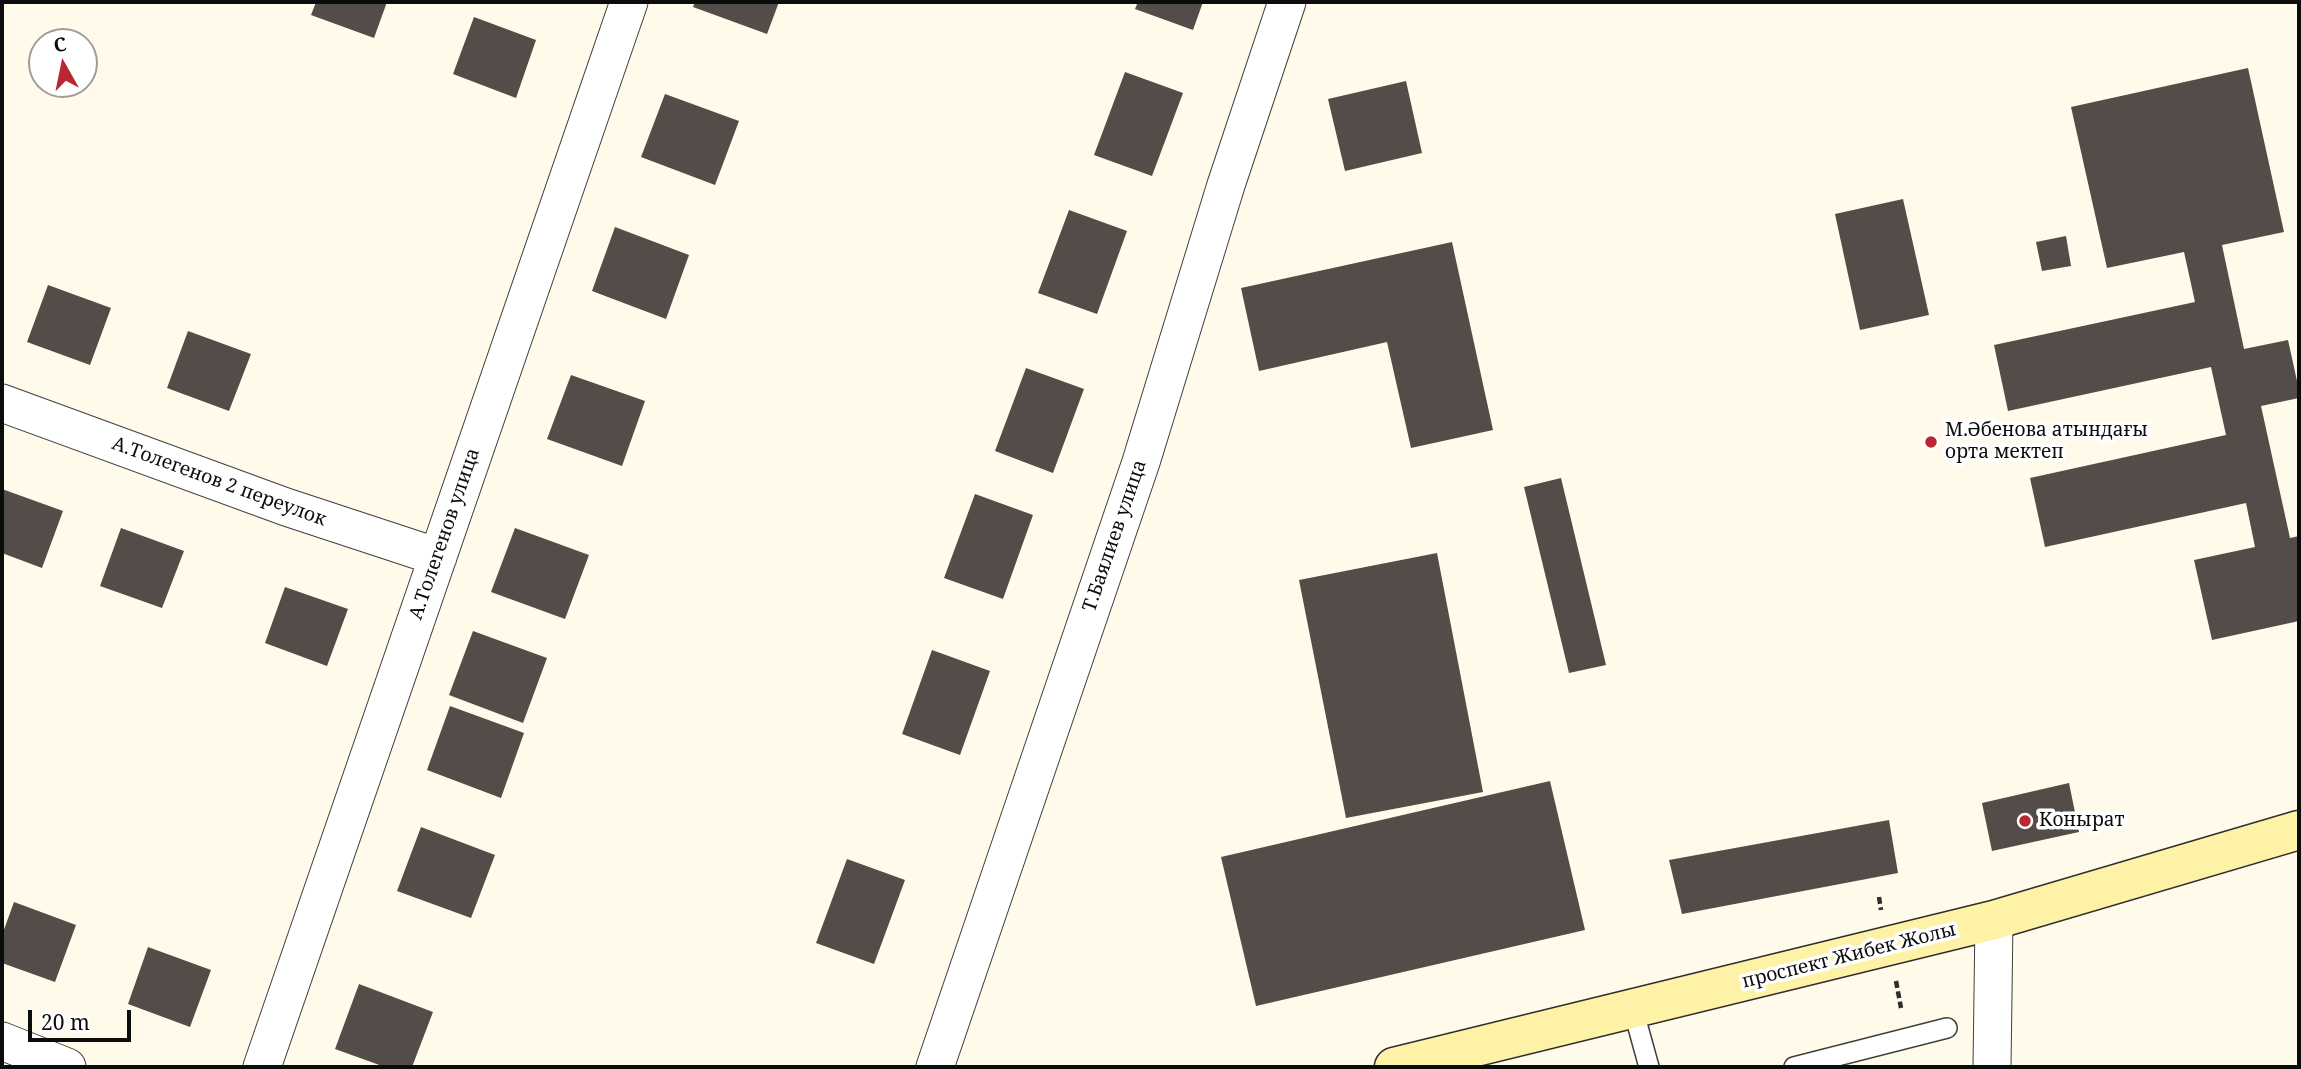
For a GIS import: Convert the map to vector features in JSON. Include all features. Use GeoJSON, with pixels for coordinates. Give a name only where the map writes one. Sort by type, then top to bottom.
{"type":"FeatureCollection","features":[{"type":"Feature","properties":{"kind":"main road","name":"проспект Жибек Жолы"},"geometry":{"type":"LineString","coordinates":[[1394,1067],[1994,920],[2299,830]]}},
{"type":"Feature","properties":{"kind":"street","name":"А.Толегенов улица"},"geometry":{"type":"LineString","coordinates":[[262,1067],[629,2]]}},
{"type":"Feature","properties":{"kind":"street","name":"Т.Баялиев улица"},"geometry":{"type":"LineString","coordinates":[[935,1067],[1140,462],[1222,198],[1287,2]]}},
{"type":"Feature","properties":{"kind":"street","name":"А.Толегенов 2 переулок"},"geometry":{"type":"LineString","coordinates":[[2,403],[286,507],[438,557]]}},
{"type":"Feature","properties":{"kind":"street"},"geometry":{"type":"LineString","coordinates":[[1992,1067],[1994,920]]}},
{"type":"Feature","properties":{"kind":"street"},"geometry":{"type":"LineString","coordinates":[[2,1041],[67,1067]]}},
{"type":"Feature","properties":{"kind":"lane"},"geometry":{"type":"LineString","coordinates":[[1633,1009],[1649,1067]]}},
{"type":"Feature","properties":{"kind":"lane"},"geometry":{"type":"LineString","coordinates":[[1794,1067],[1947,1028]]}},
{"type":"Feature","properties":{"kind":"building"},"geometry":{"type":"Polygon","coordinates":[[[316,2],[387,2],[374,38],[311,15],[316,2]]]}},
{"type":"Feature","properties":{"kind":"building"},"geometry":{"type":"Polygon","coordinates":[[[695,2],[779,2],[767,34],[693,7],[695,2]]]}},
{"type":"Feature","properties":{"kind":"building"},"geometry":{"type":"Polygon","coordinates":[[[1138,2],[1203,2],[1193,30],[1135,9],[1138,2]]]}},
{"type":"Feature","properties":{"kind":"building"},"geometry":{"type":"Polygon","coordinates":[[[474,17],[536,40],[516,98],[453,74],[474,17]]]}},
{"type":"Feature","properties":{"kind":"building","name":"М.Әбенова атындағы орта мектеп"},"geometry":{"type":"Polygon","coordinates":[[[2248,68],[2284,232],[2222,245],[2244,349],[2288,340],[2299,390],[2299,398],[2261,406],[2290,538],[2299,536],[2299,621],[2212,640],[2194,560],[2255,547],[2246,503],[2045,547],[2030,478],[2226,435],[2211,367],[2008,411],[1994,345],[2195,302],[2184,252],[2107,268],[2071,107],[2248,68]]]}},
{"type":"Feature","properties":{"kind":"building"},"geometry":{"type":"Polygon","coordinates":[[[1125,72],[1183,93],[1152,176],[1094,155],[1125,72]]]}},
{"type":"Feature","properties":{"kind":"building"},"geometry":{"type":"Polygon","coordinates":[[[1406,81],[1422,153],[1345,171],[1328,99],[1406,81]]]}},
{"type":"Feature","properties":{"kind":"building"},"geometry":{"type":"Polygon","coordinates":[[[665,94],[739,121],[715,185],[641,157],[665,94]]]}},
{"type":"Feature","properties":{"kind":"building"},"geometry":{"type":"Polygon","coordinates":[[[1903,199],[1929,315],[1860,330],[1835,214],[1903,199]]]}},
{"type":"Feature","properties":{"kind":"building"},"geometry":{"type":"Polygon","coordinates":[[[1069,210],[1127,231],[1097,314],[1038,293],[1069,210]]]}},
{"type":"Feature","properties":{"kind":"building"},"geometry":{"type":"Polygon","coordinates":[[[615,227],[689,255],[666,319],[592,291],[615,227]]]}},
{"type":"Feature","properties":{"kind":"building"},"geometry":{"type":"Polygon","coordinates":[[[2066,236],[2071,266],[2042,271],[2036,242],[2066,236]]]}},
{"type":"Feature","properties":{"kind":"building"},"geometry":{"type":"Polygon","coordinates":[[[1452,242],[1493,430],[1411,448],[1387,342],[1259,371],[1241,288],[1452,242]]]}},
{"type":"Feature","properties":{"kind":"building"},"geometry":{"type":"Polygon","coordinates":[[[48,285],[111,308],[90,365],[27,342],[48,285]]]}},
{"type":"Feature","properties":{"kind":"building"},"geometry":{"type":"Polygon","coordinates":[[[188,331],[251,354],[229,411],[167,388],[188,331]]]}},
{"type":"Feature","properties":{"kind":"building"},"geometry":{"type":"Polygon","coordinates":[[[1026,368],[1084,389],[1053,473],[995,451],[1026,368]]]}},
{"type":"Feature","properties":{"kind":"building"},"geometry":{"type":"Polygon","coordinates":[[[571,375],[645,401],[622,466],[547,439],[571,375]]]}},
{"type":"Feature","properties":{"kind":"building"},"geometry":{"type":"Polygon","coordinates":[[[1561,478],[1606,665],[1569,673],[1524,487],[1561,478]]]}},
{"type":"Feature","properties":{"kind":"building"},"geometry":{"type":"Polygon","coordinates":[[[2,489],[63,511],[42,568],[2,553],[2,489]]]}},
{"type":"Feature","properties":{"kind":"building"},"geometry":{"type":"Polygon","coordinates":[[[975,494],[1033,515],[1003,599],[944,578],[975,494]]]}},
{"type":"Feature","properties":{"kind":"building"},"geometry":{"type":"Polygon","coordinates":[[[121,528],[184,551],[162,608],[100,586],[121,528]]]}},
{"type":"Feature","properties":{"kind":"building"},"geometry":{"type":"Polygon","coordinates":[[[515,528],[589,555],[565,619],[491,592],[515,528]]]}},
{"type":"Feature","properties":{"kind":"building"},"geometry":{"type":"Polygon","coordinates":[[[1437,553],[1483,792],[1346,818],[1299,580],[1437,553]]]}},
{"type":"Feature","properties":{"kind":"building"},"geometry":{"type":"Polygon","coordinates":[[[285,587],[348,609],[327,666],[265,643],[285,587]]]}},
{"type":"Feature","properties":{"kind":"building"},"geometry":{"type":"Polygon","coordinates":[[[473,631],[547,658],[523,723],[449,695],[473,631]]]}},
{"type":"Feature","properties":{"kind":"building"},"geometry":{"type":"Polygon","coordinates":[[[932,650],[990,671],[960,755],[902,734],[932,650]]]}},
{"type":"Feature","properties":{"kind":"building"},"geometry":{"type":"Polygon","coordinates":[[[450,706],[524,733],[501,798],[427,770],[450,706]]]}},
{"type":"Feature","properties":{"kind":"building"},"geometry":{"type":"Polygon","coordinates":[[[1550,781],[1585,930],[1256,1006],[1221,857],[1550,781]]]}},
{"type":"Feature","properties":{"kind":"building"},"geometry":{"type":"Polygon","coordinates":[[[2069,783],[2079,832],[1992,851],[1982,803],[2069,783]]]}},
{"type":"Feature","properties":{"kind":"building"},"geometry":{"type":"Polygon","coordinates":[[[1889,820],[1898,873],[1682,914],[1669,860],[1889,820]]]}},
{"type":"Feature","properties":{"kind":"building"},"geometry":{"type":"Polygon","coordinates":[[[421,827],[495,855],[471,918],[397,891],[421,827]]]}},
{"type":"Feature","properties":{"kind":"building"},"geometry":{"type":"Polygon","coordinates":[[[847,859],[905,880],[874,964],[816,943],[847,859]]]}},
{"type":"Feature","properties":{"kind":"building"},"geometry":{"type":"Polygon","coordinates":[[[14,902],[76,925],[55,982],[2,963],[2,935],[14,902]]]}},
{"type":"Feature","properties":{"kind":"building"},"geometry":{"type":"Polygon","coordinates":[[[148,947],[211,970],[190,1027],[128,1004],[148,947]]]}},
{"type":"Feature","properties":{"kind":"building"},"geometry":{"type":"Polygon","coordinates":[[[359,984],[433,1012],[412,1067],[385,1067],[335,1049],[359,984]]]}},
{"type":"Feature","properties":{"kind":"place","name":"М.Әбенова атындағы орта мектеп"},"geometry":{"type":"Point","coordinates":[1931,442]}},
{"type":"Feature","properties":{"kind":"place","name":"Конырат"},"geometry":{"type":"Point","coordinates":[2025,821]}}]}
